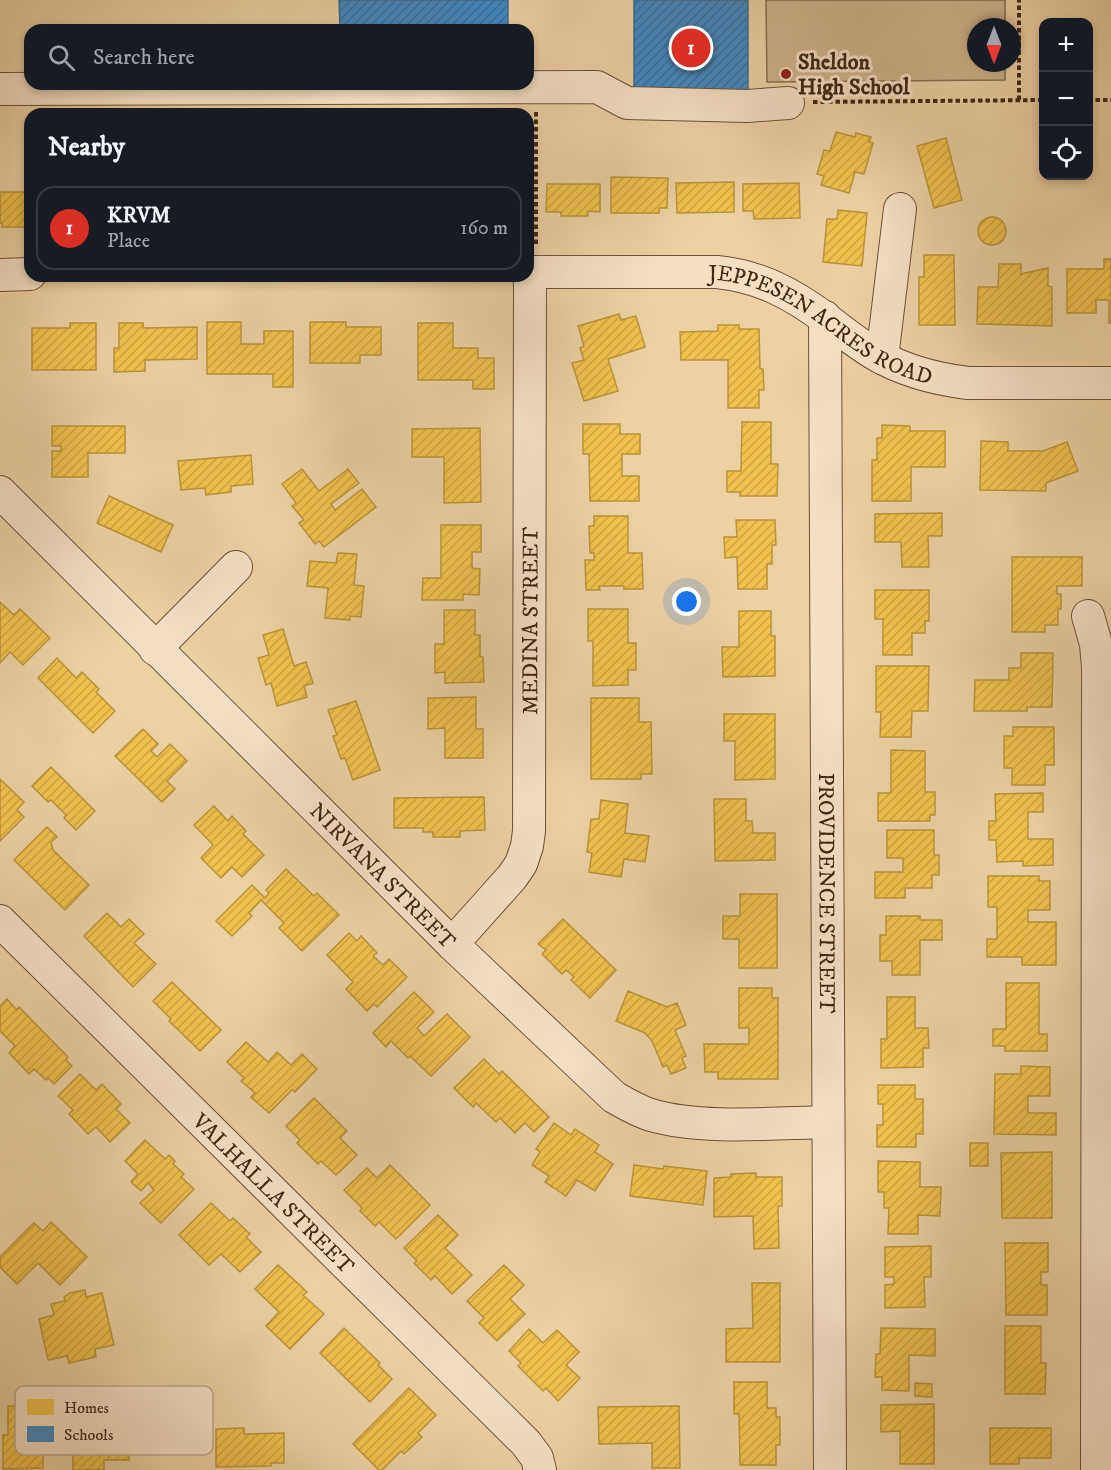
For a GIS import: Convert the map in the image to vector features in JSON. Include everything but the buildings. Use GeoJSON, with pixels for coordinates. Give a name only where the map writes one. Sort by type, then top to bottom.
{"type":"FeatureCollection","features":[{"type":"Feature","properties":{"kind":"street"},"geometry":{"type":"LineString","coordinates":[[536,87],[597,87],[627,103],[747,106],[788,103]]}},
{"type":"Feature","properties":{"kind":"street"},"geometry":{"type":"LineString","coordinates":[[0,89],[24,89]]}},
{"type":"Feature","properties":{"kind":"street"},"geometry":{"type":"LineString","coordinates":[[882,358],[900,209]]}},
{"type":"Feature","properties":{"kind":"street","name":"JEPPESEN ACRES ROAD"},"geometry":{"type":"LineString","coordinates":[[534,272],[724,273],[771,285],[825,317],[882,358],[918,373],[968,383],[1111,383]]}},
{"type":"Feature","properties":{"kind":"street"},"geometry":{"type":"LineString","coordinates":[[0,275],[24,274]]}},
{"type":"Feature","properties":{"kind":"street","name":"MEDINA STREET"},"geometry":{"type":"LineString","coordinates":[[452,944],[521,864],[529,831],[532,282]]}},
{"type":"Feature","properties":{"kind":"street","name":"PROVIDENCE STREET"},"geometry":{"type":"LineString","coordinates":[[825,317],[830,1470]]}},
{"type":"Feature","properties":{"kind":"street","name":"NIRVANA STREET"},"geometry":{"type":"LineString","coordinates":[[0,492],[452,944],[614,1097],[637,1110],[671,1120],[708,1123],[828,1122]]}},
{"type":"Feature","properties":{"kind":"street"},"geometry":{"type":"LineString","coordinates":[[155,649],[236,567]]}},
{"type":"Feature","properties":{"kind":"street"},"geometry":{"type":"LineString","coordinates":[[1088,616],[1096,644],[1098,667],[1104,807],[1104,1153],[1097,1470]]}},
{"type":"Feature","properties":{"kind":"street","name":"VALHALLA STREET"},"geometry":{"type":"LineString","coordinates":[[0,921],[526,1443],[537,1458],[540,1470]]}},
{"type":"Feature","properties":{"kind":"path"},"geometry":{"type":"LineString","coordinates":[[1019,0],[1019,100]]}},
{"type":"Feature","properties":{"kind":"path"},"geometry":{"type":"LineString","coordinates":[[534,180],[536,87]]}},
{"type":"Feature","properties":{"kind":"path"},"geometry":{"type":"LineString","coordinates":[[788,103],[1039,100]]}},
{"type":"Feature","properties":{"kind":"path"},"geometry":{"type":"LineString","coordinates":[[1093,100],[1111,100]]}},
{"type":"Feature","properties":{"kind":"shaded area"},"geometry":{"type":"Polygon","coordinates":[[[766,0],[1005,0],[1005,18],[967,18],[967,72],[1005,72],[1005,80],[767,82],[766,0]]]}},
{"type":"Feature","properties":{"kind":"place","name":"KRVM"},"geometry":{"type":"Point","coordinates":[691,48]}},
{"type":"Feature","properties":{"kind":"place","name":"Sheldon High School"},"geometry":{"type":"Point","coordinates":[786,74]}}]}
